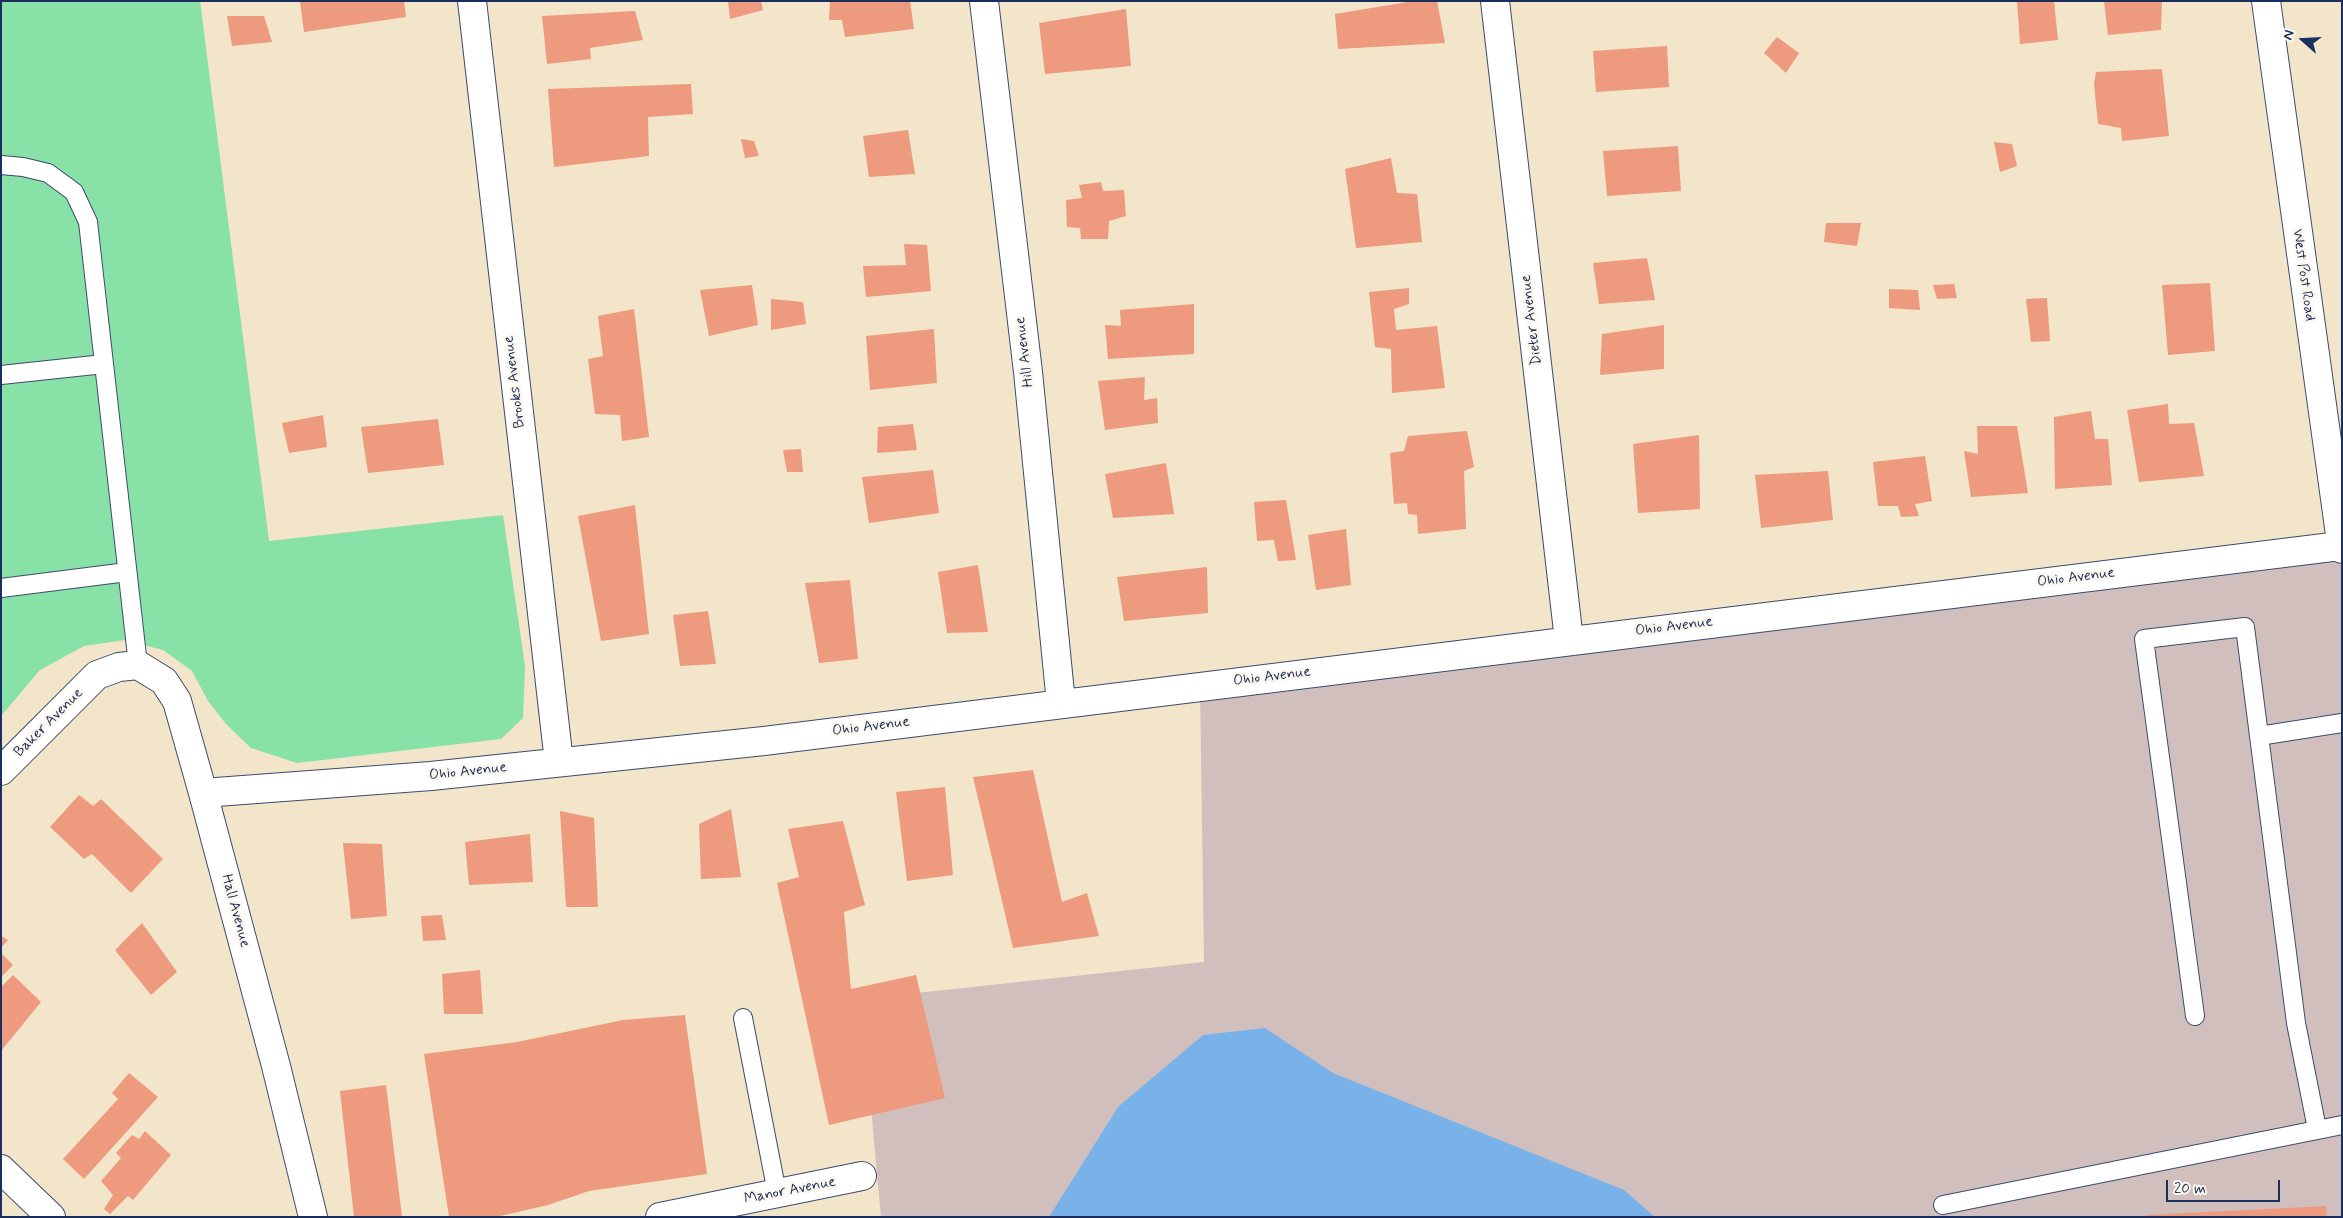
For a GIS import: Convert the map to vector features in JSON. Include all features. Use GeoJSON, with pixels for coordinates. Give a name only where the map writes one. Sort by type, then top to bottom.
{"type":"FeatureCollection","features":[{"type":"Feature","properties":{"kind":"street","name":"Brooks Avenue"},"geometry":{"type":"LineString","coordinates":[[472,1],[559,762]]}},
{"type":"Feature","properties":{"kind":"street","name":"Hill Avenue"},"geometry":{"type":"LineString","coordinates":[[984,1],[1028,372],[1061,703]]}},
{"type":"Feature","properties":{"kind":"street","name":"Dieter Avenue"},"geometry":{"type":"LineString","coordinates":[[1495,1],[1569,640]]}},
{"type":"Feature","properties":{"kind":"street","name":"West Post Road"},"geometry":{"type":"LineString","coordinates":[[2266,1],[2341,547]]}},
{"type":"Feature","properties":{"kind":"street","name":"Ohio Avenue"},"geometry":{"type":"LineString","coordinates":[[203,793],[431,776],[764,741],[1569,640],[2341,547]]}},
{"type":"Feature","properties":{"kind":"street","name":"Baker Avenue"},"geometry":{"type":"LineString","coordinates":[[1,771],[97,675],[120,667],[138,665]]}},
{"type":"Feature","properties":{"kind":"street","name":"Hall Avenue"},"geometry":{"type":"LineString","coordinates":[[138,665],[164,681],[177,701],[276,1066],[313,1217]]}},
{"type":"Feature","properties":{"kind":"street"},"geometry":{"type":"LineString","coordinates":[[1,1169],[51,1217]]}},
{"type":"Feature","properties":{"kind":"street","name":"Manor Avenue"},"geometry":{"type":"LineString","coordinates":[[660,1217],[862,1176]]}},
{"type":"Feature","properties":{"kind":"lane"},"geometry":{"type":"LineString","coordinates":[[1,165],[23,166],[48,173],[74,192],[88,222],[138,665]]}},
{"type":"Feature","properties":{"kind":"lane"},"geometry":{"type":"LineString","coordinates":[[1,375],[104,364]]}},
{"type":"Feature","properties":{"kind":"lane"},"geometry":{"type":"LineString","coordinates":[[1,588],[127,572]]}},
{"type":"Feature","properties":{"kind":"lane"},"geometry":{"type":"LineString","coordinates":[[2195,1016],[2144,639],[2245,627],[2296,1023],[2317,1129]]}},
{"type":"Feature","properties":{"kind":"lane"},"geometry":{"type":"LineString","coordinates":[[2259,736],[2342,723]]}},
{"type":"Feature","properties":{"kind":"lane"},"geometry":{"type":"LineString","coordinates":[[742,1018],[778,1193]]}},
{"type":"Feature","properties":{"kind":"lane"},"geometry":{"type":"LineString","coordinates":[[1944,1205],[2342,1125]]}},
{"type":"Feature","properties":{"kind":"shaded area"},"geometry":{"type":"Polygon","coordinates":[[[2342,545],[2342,1217],[881,1217],[861,999],[1204,962],[1200,686],[2342,545]]]}},
{"type":"Feature","properties":{"kind":"green space"},"geometry":{"type":"Polygon","coordinates":[[[1,1],[200,1],[269,541],[503,515],[525,666],[523,718],[501,739],[297,763],[251,748],[226,724],[208,701],[192,671],[163,650],[125,640],[84,646],[40,670],[1,716],[1,1]]]}},
{"type":"Feature","properties":{"kind":"water"},"geometry":{"type":"Polygon","coordinates":[[[1265,1028],[1333,1073],[1624,1190],[1655,1217],[1049,1217],[1118,1107],[1203,1035],[1265,1028]]]}},
{"type":"Feature","properties":{"kind":"building"},"geometry":{"type":"Polygon","coordinates":[[[300,1],[404,1],[406,17],[304,32],[300,1]]]}},
{"type":"Feature","properties":{"kind":"building"},"geometry":{"type":"Polygon","coordinates":[[[728,1],[761,1],[763,10],[730,19],[728,1]]]}},
{"type":"Feature","properties":{"kind":"building"},"geometry":{"type":"Polygon","coordinates":[[[830,1],[910,1],[914,29],[845,37],[842,20],[829,20],[830,1]]]}},
{"type":"Feature","properties":{"kind":"building"},"geometry":{"type":"Polygon","coordinates":[[[1414,1],[1437,1],[1445,43],[1338,49],[1335,14],[1414,1]]]}},
{"type":"Feature","properties":{"kind":"building"},"geometry":{"type":"Polygon","coordinates":[[[2017,1],[2054,1],[2058,40],[2020,44],[2017,1]]]}},
{"type":"Feature","properties":{"kind":"building"},"geometry":{"type":"Polygon","coordinates":[[[2104,1],[2162,1],[2161,30],[2108,35],[2104,1]]]}},
{"type":"Feature","properties":{"kind":"building"},"geometry":{"type":"Polygon","coordinates":[[[1126,9],[1131,66],[1045,74],[1039,23],[1126,9]]]}},
{"type":"Feature","properties":{"kind":"building"},"geometry":{"type":"Polygon","coordinates":[[[635,11],[643,40],[590,48],[591,59],[547,64],[542,16],[635,11]]]}},
{"type":"Feature","properties":{"kind":"building"},"geometry":{"type":"Polygon","coordinates":[[[227,16],[264,16],[272,42],[232,46],[227,16]]]}},
{"type":"Feature","properties":{"kind":"building"},"geometry":{"type":"Polygon","coordinates":[[[1777,37],[1799,53],[1786,73],[1764,53],[1777,37]]]}},
{"type":"Feature","properties":{"kind":"building"},"geometry":{"type":"Polygon","coordinates":[[[1667,46],[1669,87],[1596,92],[1593,51],[1667,46]]]}},
{"type":"Feature","properties":{"kind":"building"},"geometry":{"type":"Polygon","coordinates":[[[2162,69],[2169,136],[2122,141],[2121,128],[2098,124],[2094,84],[2096,72],[2162,69]]]}},
{"type":"Feature","properties":{"kind":"building"},"geometry":{"type":"Polygon","coordinates":[[[691,84],[693,114],[648,117],[649,156],[554,167],[548,89],[691,84]]]}},
{"type":"Feature","properties":{"kind":"building"},"geometry":{"type":"Polygon","coordinates":[[[908,130],[915,174],[869,177],[863,136],[908,130]]]}},
{"type":"Feature","properties":{"kind":"building"},"geometry":{"type":"Polygon","coordinates":[[[741,139],[754,141],[759,156],[745,158],[741,139]]]}},
{"type":"Feature","properties":{"kind":"building"},"geometry":{"type":"Polygon","coordinates":[[[1994,142],[2012,144],[2017,166],[2000,172],[1994,142]]]}},
{"type":"Feature","properties":{"kind":"building"},"geometry":{"type":"Polygon","coordinates":[[[1678,146],[1681,191],[1607,196],[1603,151],[1678,146]]]}},
{"type":"Feature","properties":{"kind":"building"},"geometry":{"type":"Polygon","coordinates":[[[1391,158],[1397,193],[1417,194],[1422,242],[1356,248],[1345,169],[1391,158]]]}},
{"type":"Feature","properties":{"kind":"building"},"geometry":{"type":"Polygon","coordinates":[[[1101,182],[1103,191],[1124,190],[1126,216],[1109,221],[1108,239],[1081,239],[1080,228],[1067,227],[1066,200],[1082,198],[1079,185],[1101,182]]]}},
{"type":"Feature","properties":{"kind":"building"},"geometry":{"type":"Polygon","coordinates":[[[1826,223],[1861,223],[1857,246],[1824,242],[1826,223]]]}},
{"type":"Feature","properties":{"kind":"building"},"geometry":{"type":"Polygon","coordinates":[[[904,244],[927,245],[931,291],[866,297],[863,266],[906,265],[904,244]]]}},
{"type":"Feature","properties":{"kind":"building"},"geometry":{"type":"Polygon","coordinates":[[[1647,258],[1655,300],[1599,304],[1593,263],[1647,258]]]}},
{"type":"Feature","properties":{"kind":"building"},"geometry":{"type":"Polygon","coordinates":[[[2210,283],[2215,351],[2168,355],[2162,285],[2210,283]]]}},
{"type":"Feature","properties":{"kind":"building"},"geometry":{"type":"Polygon","coordinates":[[[1954,284],[1957,298],[1937,299],[1933,285],[1954,284]]]}},
{"type":"Feature","properties":{"kind":"building"},"geometry":{"type":"Polygon","coordinates":[[[752,285],[758,325],[709,336],[700,290],[752,285]]]}},
{"type":"Feature","properties":{"kind":"building"},"geometry":{"type":"Polygon","coordinates":[[[1409,288],[1409,304],[1394,309],[1396,330],[1437,326],[1445,388],[1392,393],[1391,349],[1375,347],[1369,292],[1409,288]]]}},
{"type":"Feature","properties":{"kind":"building"},"geometry":{"type":"Polygon","coordinates":[[[1889,289],[1918,290],[1920,310],[1889,308],[1889,289]]]}},
{"type":"Feature","properties":{"kind":"building"},"geometry":{"type":"Polygon","coordinates":[[[2047,298],[2050,341],[2031,342],[2026,299],[2047,298]]]}},
{"type":"Feature","properties":{"kind":"building"},"geometry":{"type":"Polygon","coordinates":[[[771,299],[803,302],[806,324],[771,330],[771,299]]]}},
{"type":"Feature","properties":{"kind":"building"},"geometry":{"type":"Polygon","coordinates":[[[1194,304],[1194,354],[1108,359],[1105,325],[1121,326],[1120,310],[1194,304]]]}},
{"type":"Feature","properties":{"kind":"building"},"geometry":{"type":"Polygon","coordinates":[[[634,309],[649,437],[622,441],[620,415],[595,414],[588,359],[603,356],[598,316],[634,309]]]}},
{"type":"Feature","properties":{"kind":"building"},"geometry":{"type":"Polygon","coordinates":[[[1664,325],[1664,369],[1600,375],[1602,334],[1664,325]]]}},
{"type":"Feature","properties":{"kind":"building"},"geometry":{"type":"Polygon","coordinates":[[[934,329],[937,383],[870,390],[866,336],[934,329]]]}},
{"type":"Feature","properties":{"kind":"building"},"geometry":{"type":"Polygon","coordinates":[[[1145,377],[1144,400],[1157,398],[1158,423],[1105,430],[1098,381],[1145,377]]]}},
{"type":"Feature","properties":{"kind":"building"},"geometry":{"type":"Polygon","coordinates":[[[2168,404],[2169,424],[2194,423],[2204,476],[2139,482],[2127,410],[2168,404]]]}},
{"type":"Feature","properties":{"kind":"building"},"geometry":{"type":"Polygon","coordinates":[[[2091,411],[2095,439],[2108,439],[2112,485],[2055,489],[2054,417],[2091,411]]]}},
{"type":"Feature","properties":{"kind":"building"},"geometry":{"type":"Polygon","coordinates":[[[323,415],[327,447],[289,453],[282,423],[323,415]]]}},
{"type":"Feature","properties":{"kind":"building"},"geometry":{"type":"Polygon","coordinates":[[[438,419],[444,465],[368,473],[361,427],[438,419]]]}},
{"type":"Feature","properties":{"kind":"building"},"geometry":{"type":"Polygon","coordinates":[[[913,424],[917,450],[877,453],[878,427],[913,424]]]}},
{"type":"Feature","properties":{"kind":"building"},"geometry":{"type":"Polygon","coordinates":[[[1977,426],[2017,426],[2028,493],[1971,497],[1964,451],[1978,454],[1977,426]]]}},
{"type":"Feature","properties":{"kind":"building"},"geometry":{"type":"Polygon","coordinates":[[[1467,431],[1474,467],[1464,471],[1466,529],[1418,534],[1417,515],[1408,514],[1407,503],[1394,504],[1390,453],[1404,451],[1408,436],[1467,431]]]}},
{"type":"Feature","properties":{"kind":"building"},"geometry":{"type":"Polygon","coordinates":[[[1699,435],[1700,509],[1638,513],[1633,444],[1699,435]]]}},
{"type":"Feature","properties":{"kind":"building"},"geometry":{"type":"Polygon","coordinates":[[[801,449],[803,472],[787,472],[783,450],[801,449]]]}},
{"type":"Feature","properties":{"kind":"building"},"geometry":{"type":"Polygon","coordinates":[[[1925,456],[1932,501],[1915,504],[1919,516],[1901,517],[1898,506],[1878,506],[1873,462],[1925,456]]]}},
{"type":"Feature","properties":{"kind":"building"},"geometry":{"type":"Polygon","coordinates":[[[1166,463],[1174,514],[1113,518],[1105,474],[1166,463]]]}},
{"type":"Feature","properties":{"kind":"building"},"geometry":{"type":"Polygon","coordinates":[[[933,470],[939,513],[869,523],[862,477],[933,470]]]}},
{"type":"Feature","properties":{"kind":"building"},"geometry":{"type":"Polygon","coordinates":[[[1828,471],[1833,520],[1761,528],[1755,475],[1828,471]]]}},
{"type":"Feature","properties":{"kind":"building"},"geometry":{"type":"Polygon","coordinates":[[[1286,500],[1296,560],[1278,561],[1274,540],[1257,541],[1254,502],[1286,500]]]}},
{"type":"Feature","properties":{"kind":"building"},"geometry":{"type":"Polygon","coordinates":[[[635,505],[649,634],[601,641],[578,516],[635,505]]]}},
{"type":"Feature","properties":{"kind":"building"},"geometry":{"type":"Polygon","coordinates":[[[1346,529],[1351,585],[1316,590],[1308,535],[1346,529]]]}},
{"type":"Feature","properties":{"kind":"building"},"geometry":{"type":"Polygon","coordinates":[[[978,565],[988,632],[947,633],[938,572],[978,565]]]}},
{"type":"Feature","properties":{"kind":"building"},"geometry":{"type":"Polygon","coordinates":[[[1207,567],[1208,613],[1124,621],[1117,577],[1207,567]]]}},
{"type":"Feature","properties":{"kind":"building"},"geometry":{"type":"Polygon","coordinates":[[[850,580],[858,659],[819,663],[805,583],[850,580]]]}},
{"type":"Feature","properties":{"kind":"building"},"geometry":{"type":"Polygon","coordinates":[[[708,611],[716,664],[680,666],[673,615],[708,611]]]}},
{"type":"Feature","properties":{"kind":"building"},"geometry":{"type":"Polygon","coordinates":[[[1033,770],[1062,902],[1087,893],[1099,936],[1013,948],[973,777],[1033,770]]]}},
{"type":"Feature","properties":{"kind":"building"},"geometry":{"type":"Polygon","coordinates":[[[945,787],[953,875],[907,881],[896,792],[945,787]]]}},
{"type":"Feature","properties":{"kind":"building"},"geometry":{"type":"Polygon","coordinates":[[[79,795],[93,806],[101,799],[163,859],[131,893],[92,854],[84,859],[50,827],[79,795]]]}},
{"type":"Feature","properties":{"kind":"building"},"geometry":{"type":"Polygon","coordinates":[[[731,809],[741,877],[701,879],[699,824],[731,809]]]}},
{"type":"Feature","properties":{"kind":"building"},"geometry":{"type":"Polygon","coordinates":[[[560,811],[594,818],[598,907],[566,907],[560,811]]]}},
{"type":"Feature","properties":{"kind":"building"},"geometry":{"type":"Polygon","coordinates":[[[843,821],[865,905],[844,912],[851,989],[916,975],[945,1098],[829,1125],[777,883],[799,877],[788,829],[843,821]]]}},
{"type":"Feature","properties":{"kind":"building"},"geometry":{"type":"Polygon","coordinates":[[[530,834],[533,882],[469,885],[465,842],[530,834]]]}},
{"type":"Feature","properties":{"kind":"building"},"geometry":{"type":"Polygon","coordinates":[[[343,843],[382,844],[387,916],[351,919],[343,843]]]}},
{"type":"Feature","properties":{"kind":"building"},"geometry":{"type":"Polygon","coordinates":[[[442,915],[446,940],[423,941],[421,916],[442,915]]]}},
{"type":"Feature","properties":{"kind":"building"},"geometry":{"type":"Polygon","coordinates":[[[142,923],[177,972],[151,995],[115,950],[142,923]]]}},
{"type":"Feature","properties":{"kind":"building"},"geometry":{"type":"Polygon","coordinates":[[[1,936],[8,940],[1,948],[1,936]]]}},
{"type":"Feature","properties":{"kind":"building"},"geometry":{"type":"Polygon","coordinates":[[[1,953],[13,965],[1,977],[1,953]]]}},
{"type":"Feature","properties":{"kind":"building"},"geometry":{"type":"Polygon","coordinates":[[[480,970],[483,1014],[444,1014],[442,974],[480,970]]]}},
{"type":"Feature","properties":{"kind":"building"},"geometry":{"type":"Polygon","coordinates":[[[13,975],[41,1002],[1,1051],[1,987],[13,975]]]}},
{"type":"Feature","properties":{"kind":"building"},"geometry":{"type":"Polygon","coordinates":[[[685,1015],[707,1174],[589,1191],[548,1205],[500,1216],[449,1217],[424,1054],[517,1042],[623,1020],[685,1015]]]}},
{"type":"Feature","properties":{"kind":"building"},"geometry":{"type":"Polygon","coordinates":[[[129,1073],[158,1097],[84,1179],[63,1159],[118,1099],[112,1093],[129,1073]]]}},
{"type":"Feature","properties":{"kind":"building"},"geometry":{"type":"Polygon","coordinates":[[[386,1085],[402,1217],[354,1217],[340,1091],[386,1085]]]}},
{"type":"Feature","properties":{"kind":"building"},"geometry":{"type":"Polygon","coordinates":[[[145,1131],[171,1155],[133,1200],[128,1196],[110,1214],[104,1209],[113,1195],[101,1181],[121,1158],[116,1153],[132,1135],[139,1139],[145,1131]]]}},
{"type":"Feature","properties":{"kind":"building"},"geometry":{"type":"Polygon","coordinates":[[[2326,1206],[2327,1217],[2146,1217],[2146,1215],[2326,1206]]]}}]}
